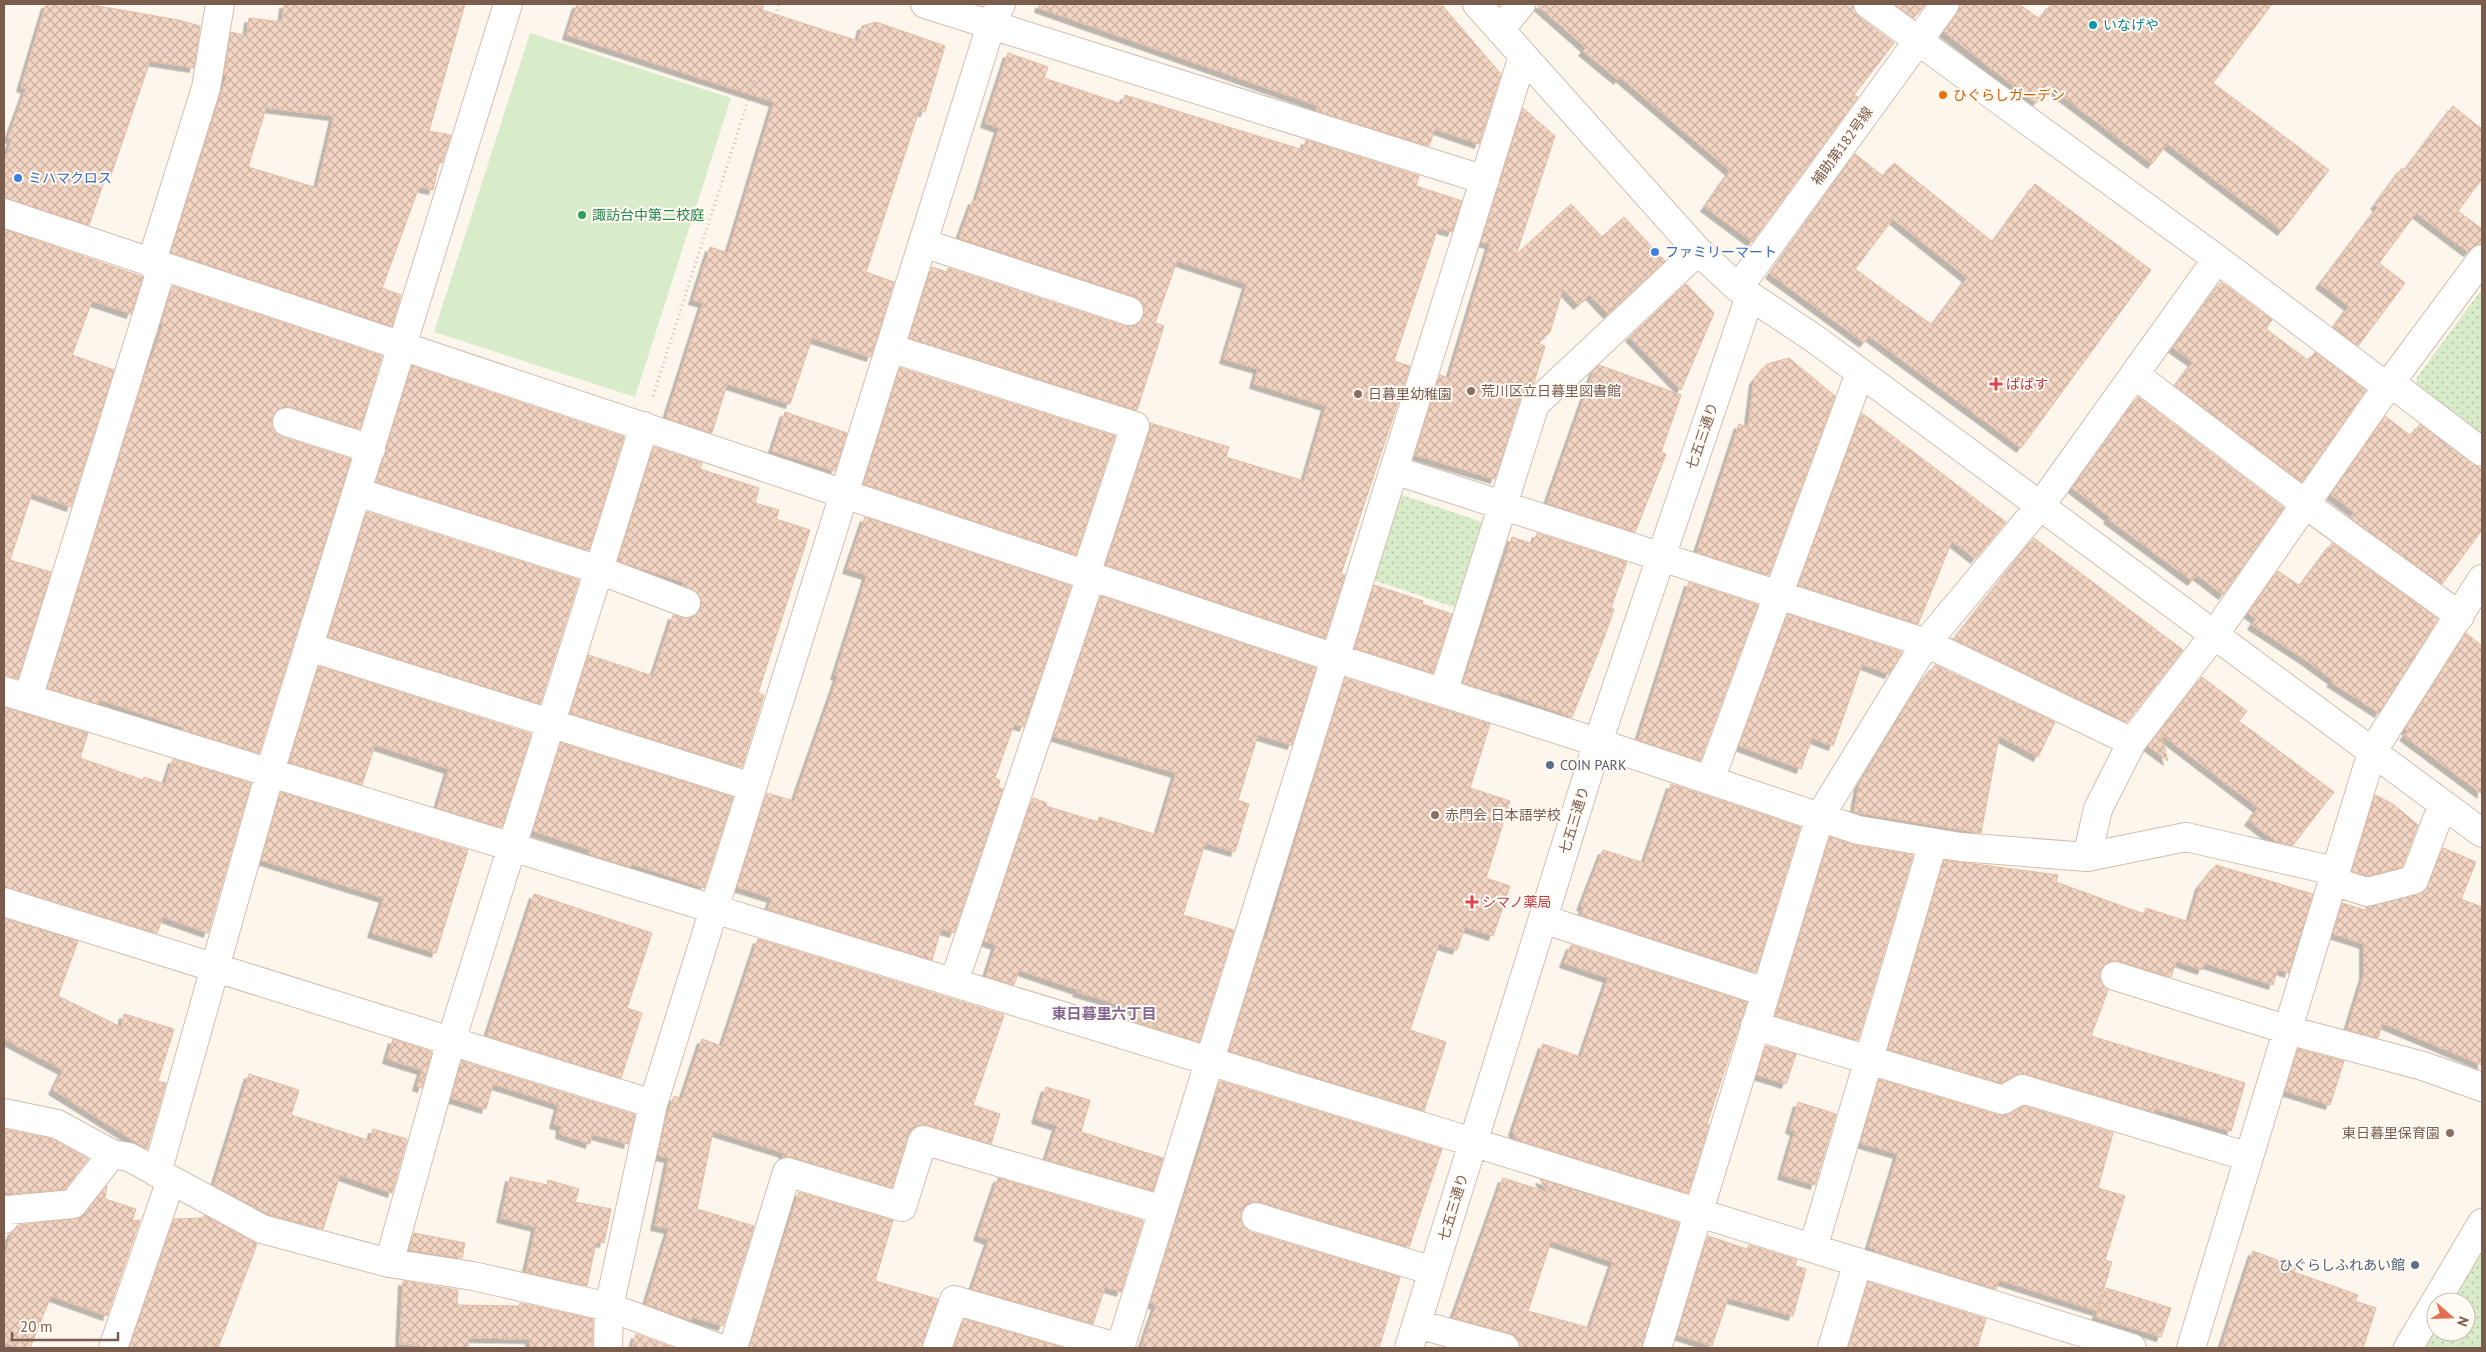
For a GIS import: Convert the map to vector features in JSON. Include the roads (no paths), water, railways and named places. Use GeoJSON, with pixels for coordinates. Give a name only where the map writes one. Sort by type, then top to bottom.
{"type":"FeatureCollection","features":[{"type":"Feature","properties":{"kind":"street"},"geometry":{"type":"LineString","coordinates":[[220,4],[206,88],[156,266],[16,694],[1210,1061],[2132,1348]]}},
{"type":"Feature","properties":{"kind":"street"},"geometry":{"type":"LineString","coordinates":[[113,1348],[164,1176],[214,969],[270,772],[508,4]]}},
{"type":"Feature","properties":{"kind":"street"},"geometry":{"type":"LineString","coordinates":[[925,4],[996,14],[1484,180]]}},
{"type":"Feature","properties":{"kind":"street"},"geometry":{"type":"LineString","coordinates":[[1476,4],[1698,251],[1744,292],[1815,339],[2482,833]]}},
{"type":"Feature","properties":{"kind":"street"},"geometry":{"type":"LineString","coordinates":[[1500,30],[1521,4]]}},
{"type":"Feature","properties":{"kind":"street"},"geometry":{"type":"LineString","coordinates":[[1868,4],[2482,452]]}},
{"type":"Feature","properties":{"kind":"street","name":"補助第182号線"},"geometry":{"type":"LineString","coordinates":[[1744,292],[1918,40],[1945,4]]}},
{"type":"Feature","properties":{"kind":"street"},"geometry":{"type":"LineString","coordinates":[[608,1348],[609,1307],[652,1104],[996,14]]}},
{"type":"Feature","properties":{"kind":"street"},"geometry":{"type":"LineString","coordinates":[[937,1348],[954,1300],[1120,1348],[1523,56]]}},
{"type":"Feature","properties":{"kind":"street"},"geometry":{"type":"LineString","coordinates":[[4,213],[156,266],[644,426],[1335,658],[1598,742],[1858,830],[1960,847],[2087,857],[2186,836],[2334,876],[2367,892],[2414,880],[2443,804]]}},
{"type":"Feature","properties":{"kind":"street"},"geometry":{"type":"LineString","coordinates":[[923,243],[1129,311]]}},
{"type":"Feature","properties":{"kind":"street"},"geometry":{"type":"LineString","coordinates":[[1443,693],[1535,404],[1698,251]]}},
{"type":"Feature","properties":{"kind":"street"},"geometry":{"type":"LineString","coordinates":[[1657,1348],[1820,816],[1926,644],[2040,506],[2217,259]]}},
{"type":"Feature","properties":{"kind":"street"},"geometry":{"type":"LineString","coordinates":[[2087,857],[2098,809],[2132,742],[2214,634],[2389,385],[2482,259]]}},
{"type":"Feature","properties":{"kind":"street","name":"七五三通り"},"geometry":{"type":"LineString","coordinates":[[1413,1336],[1598,742],[1662,556],[1744,292]]}},
{"type":"Feature","properties":{"kind":"street"},"geometry":{"type":"LineString","coordinates":[[890,348],[1135,426],[1089,575],[954,982]]}},
{"type":"Feature","properties":{"kind":"street"},"geometry":{"type":"LineString","coordinates":[[1710,780],[1860,373]]}},
{"type":"Feature","properties":{"kind":"street"},"geometry":{"type":"LineString","coordinates":[[2134,374],[2305,504],[2460,616]]}},
{"type":"Feature","properties":{"kind":"street"},"geometry":{"type":"LineString","coordinates":[[287,422],[371,449]]}},
{"type":"Feature","properties":{"kind":"street"},"geometry":{"type":"LineString","coordinates":[[389,1263],[451,1042],[514,847],[644,426]]}},
{"type":"Feature","properties":{"kind":"street"},"geometry":{"type":"LineString","coordinates":[[1394,470],[1662,556],[1926,644],[2132,742]]}},
{"type":"Feature","properties":{"kind":"street"},"geometry":{"type":"LineString","coordinates":[[357,492],[599,570],[686,603]]}},
{"type":"Feature","properties":{"kind":"street"},"geometry":{"type":"LineString","coordinates":[[2191,1348],[2372,752],[2482,579]]}},
{"type":"Feature","properties":{"kind":"street"},"geometry":{"type":"LineString","coordinates":[[309,647],[552,722],[752,787]]}},
{"type":"Feature","properties":{"kind":"street"},"geometry":{"type":"LineString","coordinates":[[1813,1248],[1934,843]]}},
{"type":"Feature","properties":{"kind":"street"},"geometry":{"type":"LineString","coordinates":[[4,902],[652,1104]]}},
{"type":"Feature","properties":{"kind":"street"},"geometry":{"type":"LineString","coordinates":[[1543,919],[1765,992]]}},
{"type":"Feature","properties":{"kind":"street"},"geometry":{"type":"LineString","coordinates":[[2116,976],[2288,1030],[2423,1066],[2482,1087]]}},
{"type":"Feature","properties":{"kind":"street"},"geometry":{"type":"LineString","coordinates":[[1755,1026],[2003,1100],[2022,1089],[2249,1157]]}},
{"type":"Feature","properties":{"kind":"street"},"geometry":{"type":"LineString","coordinates":[[4,1113],[57,1124],[112,1154],[129,1157],[262,1229],[389,1263],[473,1276],[609,1307],[719,1348]]}},
{"type":"Feature","properties":{"kind":"street"},"geometry":{"type":"LineString","coordinates":[[733,1348],[787,1172],[902,1207],[923,1140],[1165,1204]]}},
{"type":"Feature","properties":{"kind":"street"},"geometry":{"type":"LineString","coordinates":[[4,1219],[8,1210],[73,1204],[112,1154]]}},
{"type":"Feature","properties":{"kind":"street"},"geometry":{"type":"LineString","coordinates":[[1256,1217],[1434,1271]]}},
{"type":"Feature","properties":{"kind":"street"},"geometry":{"type":"LineString","coordinates":[[2408,1348],[2482,1223]]}},
{"type":"Feature","properties":{"kind":"street"},"geometry":{"type":"LineString","coordinates":[[1832,1348],[1858,1262]]}},
{"type":"Feature","properties":{"kind":"street"},"geometry":{"type":"LineString","coordinates":[[1413,1336],[1505,1348]]}},
{"type":"Feature","properties":{"kind":"place","name":"いなげや"},"geometry":{"type":"Point","coordinates":[2093,25]}},
{"type":"Feature","properties":{"kind":"place","name":"ひぐらしガーデン"},"geometry":{"type":"Point","coordinates":[1943,95]}},
{"type":"Feature","properties":{"kind":"place","name":"ミハマクロス"},"geometry":{"type":"Point","coordinates":[18,178]}},
{"type":"Feature","properties":{"kind":"place","name":"諏訪台中第二校庭"},"geometry":{"type":"Point","coordinates":[582,215]}},
{"type":"Feature","properties":{"kind":"place","name":"ファミリーマート"},"geometry":{"type":"Point","coordinates":[1655,252]}},
{"type":"Feature","properties":{"kind":"place","name":"ぱぱす"},"geometry":{"type":"Point","coordinates":[1996,384]}},
{"type":"Feature","properties":{"kind":"place","name":"荒川区立日暮里図書館"},"geometry":{"type":"Point","coordinates":[1471,391]}},
{"type":"Feature","properties":{"kind":"place","name":"日暮里幼稚園"},"geometry":{"type":"Point","coordinates":[1358,394]}},
{"type":"Feature","properties":{"kind":"place","name":"COIN PARK"},"geometry":{"type":"Point","coordinates":[1550,765]}},
{"type":"Feature","properties":{"kind":"place","name":"赤門会 日本語学校"},"geometry":{"type":"Point","coordinates":[1435,815]}},
{"type":"Feature","properties":{"kind":"place","name":"シマノ薬局"},"geometry":{"type":"Point","coordinates":[1472,902]}},
{"type":"Feature","properties":{"kind":"place","name":"東日暮里保育園"},"geometry":{"type":"Point","coordinates":[2450,1133]}},
{"type":"Feature","properties":{"kind":"place","name":"ひぐらしふれあい館"},"geometry":{"type":"Point","coordinates":[2415,1265]}},
{"type":"Feature","properties":{"kind":"district","name":"東日暮里六丁目"},"geometry":{"type":"Point","coordinates":[1104,1013]}}]}
